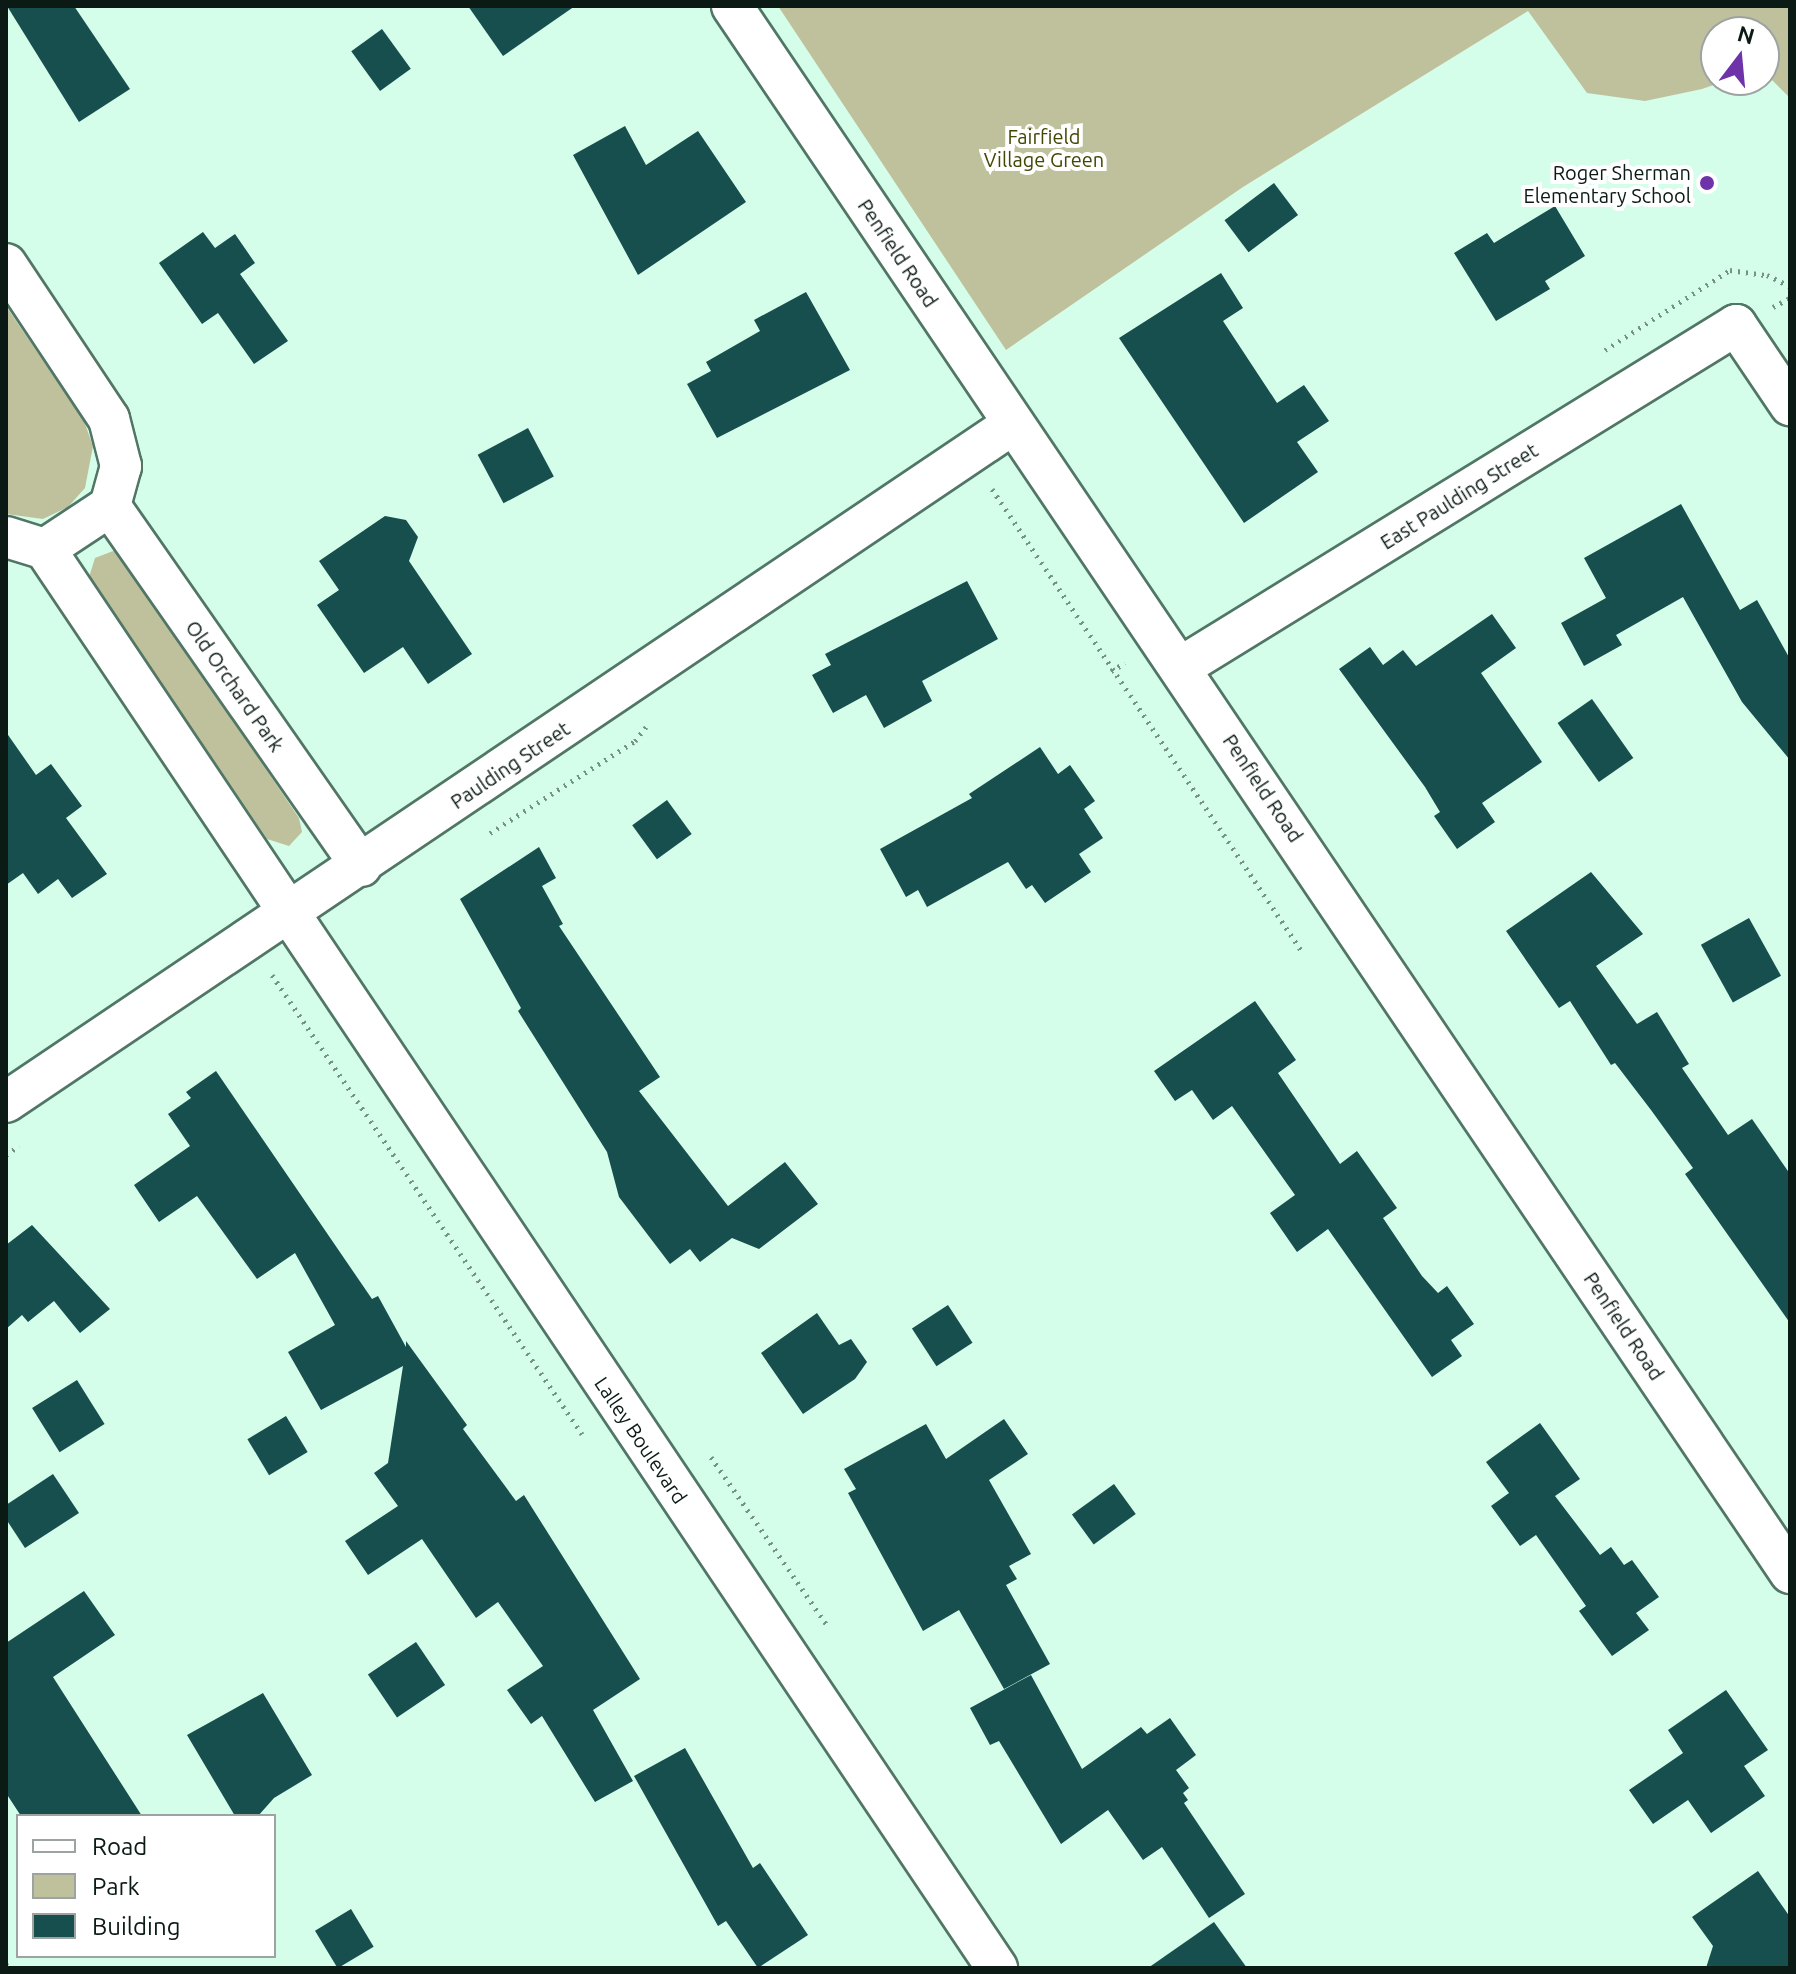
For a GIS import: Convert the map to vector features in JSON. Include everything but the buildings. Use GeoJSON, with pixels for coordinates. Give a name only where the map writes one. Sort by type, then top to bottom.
{"type":"FeatureCollection","features":[{"type":"Feature","properties":{"kind":"street","name":"Penfield Road"},"geometry":{"type":"LineString","coordinates":[[732,6],[1790,1573]]}},
{"type":"Feature","properties":{"kind":"street"},"geometry":{"type":"LineString","coordinates":[[6,264],[109,419],[121,466],[110,506],[45,549]]}},
{"type":"Feature","properties":{"kind":"street","name":"East Paulding Street"},"geometry":{"type":"LineString","coordinates":[[1181,667],[1736,325],[1790,405]]}},
{"type":"Feature","properties":{"kind":"street","name":"Paulding Street"},"geometry":{"type":"LineString","coordinates":[[6,1102],[285,912],[361,866],[1013,424]]}},
{"type":"Feature","properties":{"kind":"street","name":"Old Orchard Park"},"geometry":{"type":"LineString","coordinates":[[110,506],[361,866]]}},
{"type":"Feature","properties":{"kind":"street"},"geometry":{"type":"LineString","coordinates":[[6,537],[45,549],[285,912]]}},
{"type":"Feature","properties":{"kind":"street","name":"Lalley Boulevard"},"geometry":{"type":"LineString","coordinates":[[285,912],[997,1968]]}},
{"type":"Feature","properties":{"kind":"path"},"geometry":{"type":"LineString","coordinates":[[969,454],[1303,953]]}},
{"type":"Feature","properties":{"kind":"green space","name":"Fairfield Village Green"},"geometry":{"type":"Polygon","coordinates":[[[778,6],[1790,6],[1790,98],[1780,88],[1780,16],[1700,16],[1700,89],[1645,101],[1587,93],[1528,11],[1243,187],[1006,350],[778,6]]]}},
{"type":"Feature","properties":{"kind":"green space"},"geometry":{"type":"Polygon","coordinates":[[[6,306],[84,421],[93,446],[85,488],[68,507],[43,519],[6,514],[6,306]]]}},
{"type":"Feature","properties":{"kind":"green space"},"geometry":{"type":"Polygon","coordinates":[[[113,551],[121,555],[299,818],[302,832],[289,846],[267,839],[89,577],[95,558],[113,551]]]}},
{"type":"Feature","properties":{"kind":"place","name":"Roger Sherman Elementary School"},"geometry":{"type":"Point","coordinates":[1707,183]}}]}
